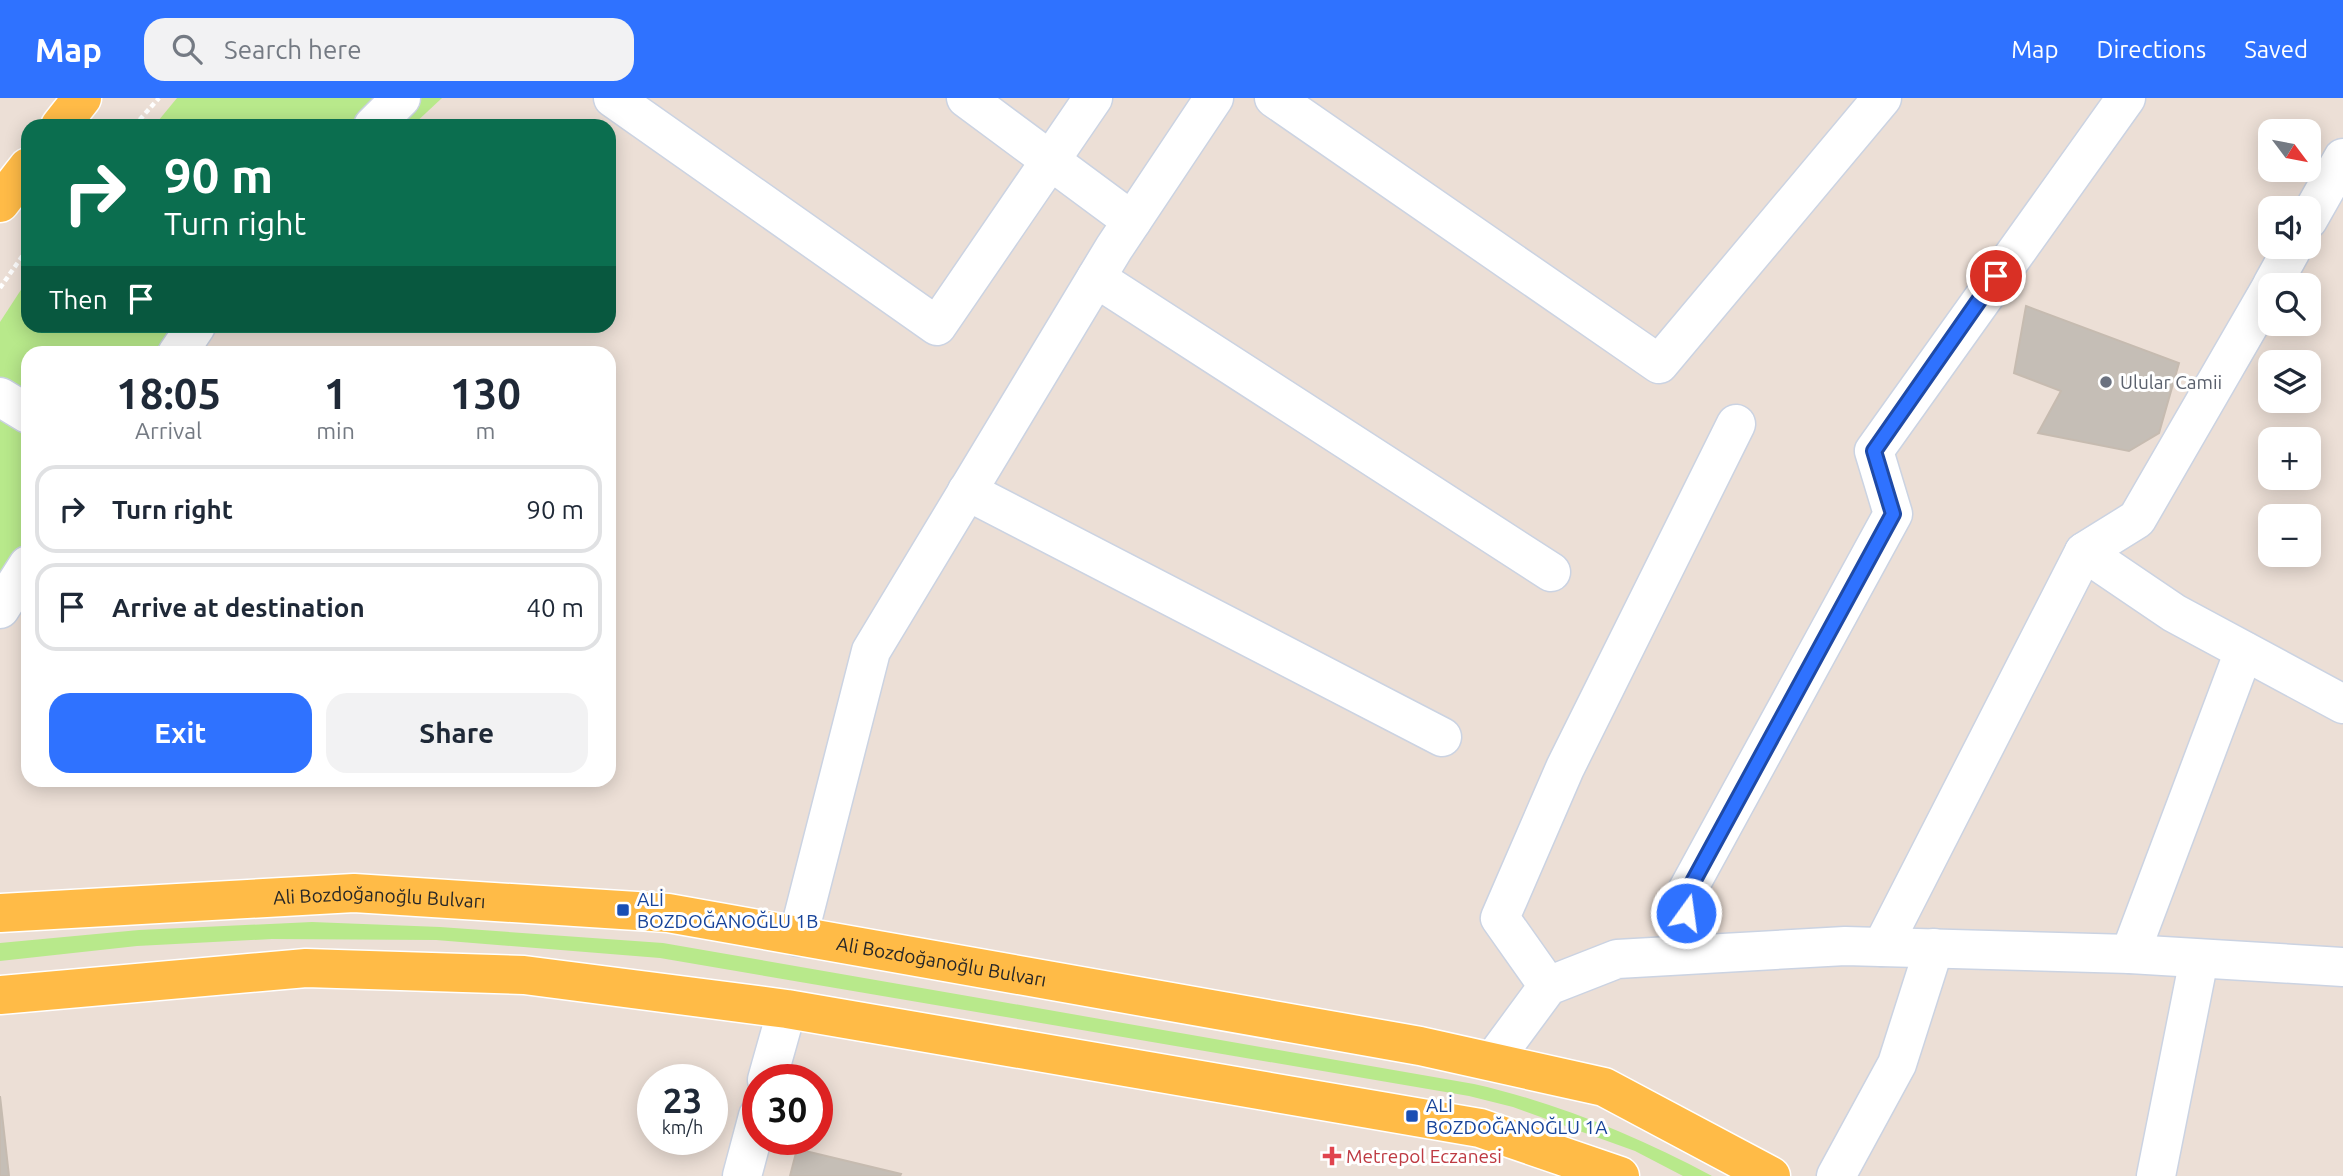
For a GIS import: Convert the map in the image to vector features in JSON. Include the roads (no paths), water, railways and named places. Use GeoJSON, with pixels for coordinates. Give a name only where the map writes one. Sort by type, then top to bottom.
{"type":"FeatureCollection","features":[{"type":"Feature","properties":{"kind":"main road"},"geometry":{"type":"LineString","coordinates":[[66,119],[82,98]]}},
{"type":"Feature","properties":{"kind":"main road"},"geometry":{"type":"LineString","coordinates":[[0,202],[21,176]]}},
{"type":"Feature","properties":{"kind":"main road","name":"Ali Bozdoğanoğlu Bulvarı"},"geometry":{"type":"LineString","coordinates":[[0,913],[354,893],[668,913],[1420,1046],[1604,1087],[1771,1176]]}},
{"type":"Feature","properties":{"kind":"main road"},"geometry":{"type":"LineString","coordinates":[[0,995],[306,968],[523,975],[787,1009],[1480,1128],[1619,1176]]}},
{"type":"Feature","properties":{"kind":"street"},"geometry":{"type":"LineString","coordinates":[[380,119],[401,98]]}},
{"type":"Feature","properties":{"kind":"street"},"geometry":{"type":"LineString","coordinates":[[613,98],[937,326],[1093,98]]}},
{"type":"Feature","properties":{"kind":"street"},"geometry":{"type":"LineString","coordinates":[[966,98],[1132,221]]}},
{"type":"Feature","properties":{"kind":"street"},"geometry":{"type":"LineString","coordinates":[[798,937],[871,651],[1096,278],[1213,98]]}},
{"type":"Feature","properties":{"kind":"street"},"geometry":{"type":"LineString","coordinates":[[1274,98],[1659,364],[1882,98]]}},
{"type":"Feature","properties":{"kind":"street"},"geometry":{"type":"LineString","coordinates":[[1682,955],[1688,891],[1893,514],[1874,451],[2126,98]]}},
{"type":"Feature","properties":{"kind":"street"},"geometry":{"type":"LineString","coordinates":[[2321,197],[2343,158]]}},
{"type":"Feature","properties":{"kind":"street"},"geometry":{"type":"LineString","coordinates":[[1096,278],[1551,572]]}},
{"type":"Feature","properties":{"kind":"street"},"geometry":{"type":"LineString","coordinates":[[1882,947],[2084,552],[2137,519],[2258,310]]}},
{"type":"Feature","properties":{"kind":"street"},"geometry":{"type":"LineString","coordinates":[[0,397],[21,410]]}},
{"type":"Feature","properties":{"kind":"street"},"geometry":{"type":"LineString","coordinates":[[1548,986],[1500,918],[1565,768],[1736,424]]}},
{"type":"Feature","properties":{"kind":"street"},"geometry":{"type":"LineString","coordinates":[[967,491],[1442,737]]}},
{"type":"Feature","properties":{"kind":"street"},"geometry":{"type":"LineString","coordinates":[[2084,552],[2174,613],[2343,704]]}},
{"type":"Feature","properties":{"kind":"street"},"geometry":{"type":"LineString","coordinates":[[0,609],[21,576]]}},
{"type":"Feature","properties":{"kind":"street"},"geometry":{"type":"LineString","coordinates":[[2130,954],[2245,651]]}},
{"type":"Feature","properties":{"kind":"street"},"geometry":{"type":"LineString","coordinates":[[1492,1062],[1548,986],[1617,959],[1845,946],[2130,954],[2343,967]]}},
{"type":"Feature","properties":{"kind":"street"},"geometry":{"type":"LineString","coordinates":[[1836,1176],[1897,1064],[1934,948]]}},
{"type":"Feature","properties":{"kind":"street"},"geometry":{"type":"LineString","coordinates":[[2156,1176],[2199,958]]}},
{"type":"Feature","properties":{"kind":"street"},"geometry":{"type":"LineString","coordinates":[[772,1064],[787,1009]]}},
{"type":"Feature","properties":{"kind":"street"},"geometry":{"type":"LineString","coordinates":[[741,1176],[747,1155]]}},
{"type":"Feature","properties":{"kind":"place","name":"Ulular Camii"},"geometry":{"type":"Point","coordinates":[2106,382]}},
{"type":"Feature","properties":{"kind":"place","name":"ALİ BOZDOĞANOĞLU 1B"},"geometry":{"type":"Point","coordinates":[623,910]}},
{"type":"Feature","properties":{"kind":"place","name":"ALİ BOZDOĞANOĞLU 1A"},"geometry":{"type":"Point","coordinates":[1412,1116]}},
{"type":"Feature","properties":{"kind":"place","name":"Metrepol Eczanesi"},"geometry":{"type":"Point","coordinates":[1332,1156]}}]}
